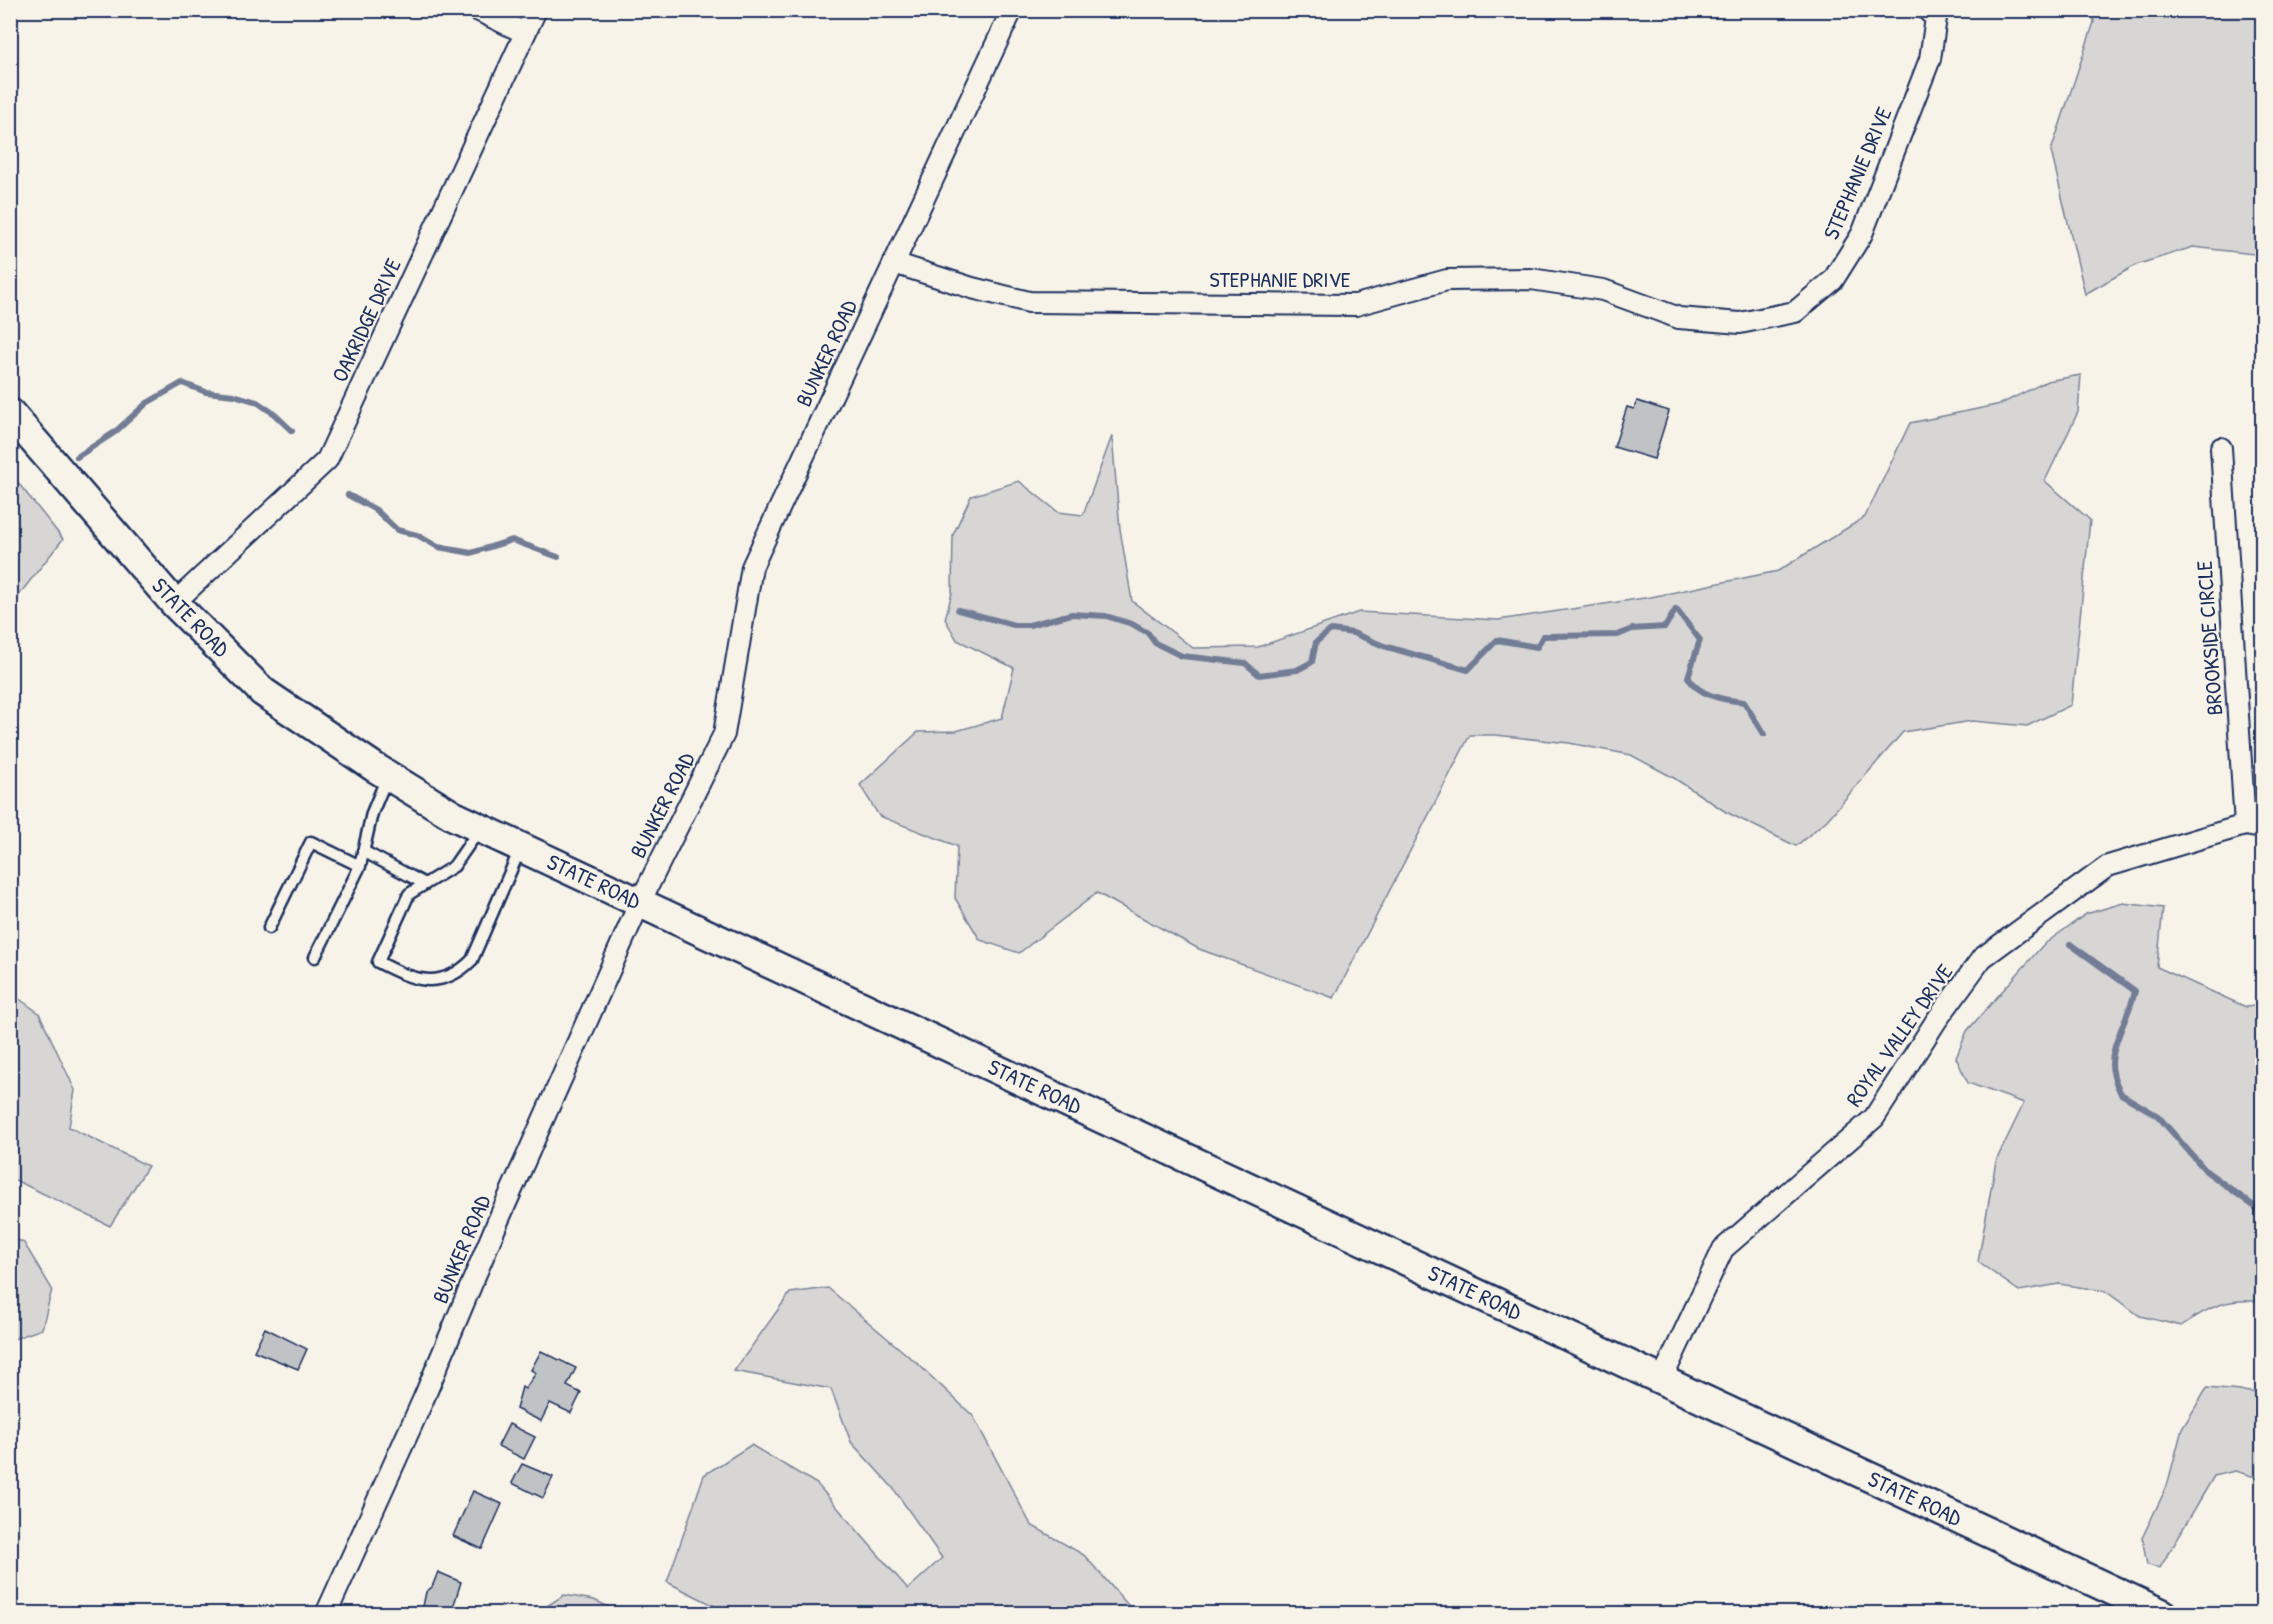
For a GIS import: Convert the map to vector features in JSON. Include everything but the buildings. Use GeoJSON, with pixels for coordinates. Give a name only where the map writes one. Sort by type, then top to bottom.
{"type":"FeatureCollection","features":[{"type":"Feature","properties":{"kind":"main road","name":"STATE ROAD"},"geometry":{"type":"LineString","coordinates":[[10,413],[174,603],[263,692],[388,776],[454,816],[2163,1614]]}},
{"type":"Feature","properties":{"kind":"street"},"geometry":{"type":"LineString","coordinates":[[477,10],[529,18]]}},
{"type":"Feature","properties":{"kind":"street","name":"BUNKER ROAD"},"geometry":{"type":"LineString","coordinates":[[326,1614],[423,1400],[498,1221],[640,902],[724,734],[752,567],[1012,10]]}},
{"type":"Feature","properties":{"kind":"street","name":"STEPHANIE DRIVE"},"geometry":{"type":"LineString","coordinates":[[894,263],[972,288],[1029,302],[1356,305],[1447,280],[1531,279],[1603,290],[1679,318],[1740,323],[1795,312],[1833,280],[1862,234],[1930,58],[1931,14]]}},
{"type":"Feature","properties":{"kind":"street","name":"OAKRIDGE DRIVE"},"geometry":{"type":"LineString","coordinates":[[174,603],[327,460],[529,18]]}},
{"type":"Feature","properties":{"kind":"street","name":"BROOKSIDE CIRCLE"},"geometry":{"type":"LineString","coordinates":[[2221,448],[2254,826]]}},
{"type":"Feature","properties":{"kind":"street","name":"ROYAL VALLEY DRIVE"},"geometry":{"type":"LineString","coordinates":[[1662,1379],[1723,1249],[1874,1118],[1936,1021],[1982,958],[2108,866],[2254,826]]}},
{"type":"Feature","properties":{"kind":"lane"},"geometry":{"type":"LineString","coordinates":[[315,957],[360,866],[372,813],[388,776]]}},
{"type":"Feature","properties":{"kind":"lane"},"geometry":{"type":"LineString","coordinates":[[481,829],[454,866],[409,894],[378,962],[403,975],[427,981],[458,974],[471,960],[521,847]]}},
{"type":"Feature","properties":{"kind":"lane"},"geometry":{"type":"LineString","coordinates":[[269,928],[311,842],[360,866]]}},
{"type":"Feature","properties":{"kind":"lane"},"geometry":{"type":"LineString","coordinates":[[363,851],[425,884]]}},
{"type":"Feature","properties":{"kind":"shaded area"},"geometry":{"type":"Polygon","coordinates":[[[2092,11],[2262,11],[2262,255],[2193,247],[2136,265],[2085,294],[2051,151],[2094,22],[2092,11]]]}},
{"type":"Feature","properties":{"kind":"shaded area"},"geometry":{"type":"Polygon","coordinates":[[[2081,375],[2078,412],[2045,481],[2090,520],[2071,705],[2027,726],[1972,721],[1903,732],[1827,820],[1796,846],[1726,812],[1674,778],[1631,755],[1569,743],[1495,735],[1470,735],[1334,998],[1199,949],[1097,893],[1019,953],[980,940],[955,898],[957,846],[879,816],[860,785],[918,732],[956,731],[1002,718],[1014,668],[957,640],[945,619],[952,593],[953,535],[971,496],[1019,481],[1058,512],[1083,515],[1112,436],[1120,529],[1132,601],[1193,648],[1258,647],[1359,612],[1498,620],[1651,597],[1778,571],[1865,517],[1910,423],[2001,404],[2047,381],[2081,375]]]}},
{"type":"Feature","properties":{"kind":"shaded area"},"geometry":{"type":"Polygon","coordinates":[[[11,474],[63,539],[10,605],[11,474]]]}},
{"type":"Feature","properties":{"kind":"shaded area"},"geometry":{"type":"Polygon","coordinates":[[[2123,903],[2163,908],[2157,967],[2246,1007],[2262,1005],[2262,1302],[2229,1302],[2210,1309],[2181,1326],[2140,1316],[2105,1291],[2059,1284],[2019,1291],[1978,1262],[1996,1161],[2024,1103],[1968,1083],[1956,1058],[1967,1031],[2043,945],[2086,914],[2123,903]]]}},
{"type":"Feature","properties":{"kind":"shaded area"},"geometry":{"type":"Polygon","coordinates":[[[11,993],[39,1013],[75,1090],[69,1127],[148,1166],[110,1226],[11,1178],[11,993]]]}},
{"type":"Feature","properties":{"kind":"shaded area"},"geometry":{"type":"Polygon","coordinates":[[[11,1237],[24,1243],[52,1289],[42,1329],[11,1340],[11,1237]]]}},
{"type":"Feature","properties":{"kind":"shaded area"},"geometry":{"type":"Polygon","coordinates":[[[828,1288],[919,1365],[973,1416],[1031,1525],[1084,1555],[1135,1613],[729,1613],[667,1582],[704,1475],[751,1445],[817,1484],[908,1589],[942,1558],[893,1488],[851,1442],[831,1389],[734,1371],[790,1293],[828,1288]]]}},
{"type":"Feature","properties":{"kind":"shaded area"},"geometry":{"type":"Polygon","coordinates":[[[2207,1388],[2262,1393],[2262,1479],[2235,1471],[2214,1476],[2160,1568],[2147,1565],[2142,1538],[2167,1486],[2182,1429],[2207,1388]]]}},
{"type":"Feature","properties":{"kind":"shaded area"},"geometry":{"type":"Polygon","coordinates":[[[564,1595],[594,1600],[622,1613],[536,1613],[564,1595]]]}},
{"type":"Feature","properties":{"kind":"waterway"},"geometry":{"type":"LineString","coordinates":[[77,457],[115,432],[147,403],[182,383],[206,392],[234,395],[257,402],[292,431]]}},
{"type":"Feature","properties":{"kind":"waterway"},"geometry":{"type":"LineString","coordinates":[[348,495],[376,510],[397,530],[417,535],[438,547],[471,553],[512,540],[558,557]]}},
{"type":"Feature","properties":{"kind":"waterway"},"geometry":{"type":"LineString","coordinates":[[958,610],[1014,625],[1029,625],[1072,614],[1106,616],[1132,624],[1148,633],[1155,643],[1182,656],[1245,663],[1259,675],[1297,670],[1312,662],[1316,642],[1331,630],[1353,633],[1384,646],[1468,670],[1497,640],[1537,647],[1543,636],[1618,635],[1632,629],[1665,627],[1676,609],[1700,640],[1688,677],[1692,683],[1712,696],[1744,702],[1764,734]]}},
{"type":"Feature","properties":{"kind":"waterway"},"geometry":{"type":"LineString","coordinates":[[2070,944],[2135,991],[2113,1053],[2114,1075],[2121,1094],[2158,1116],[2206,1171],[2262,1212]]}}]}
